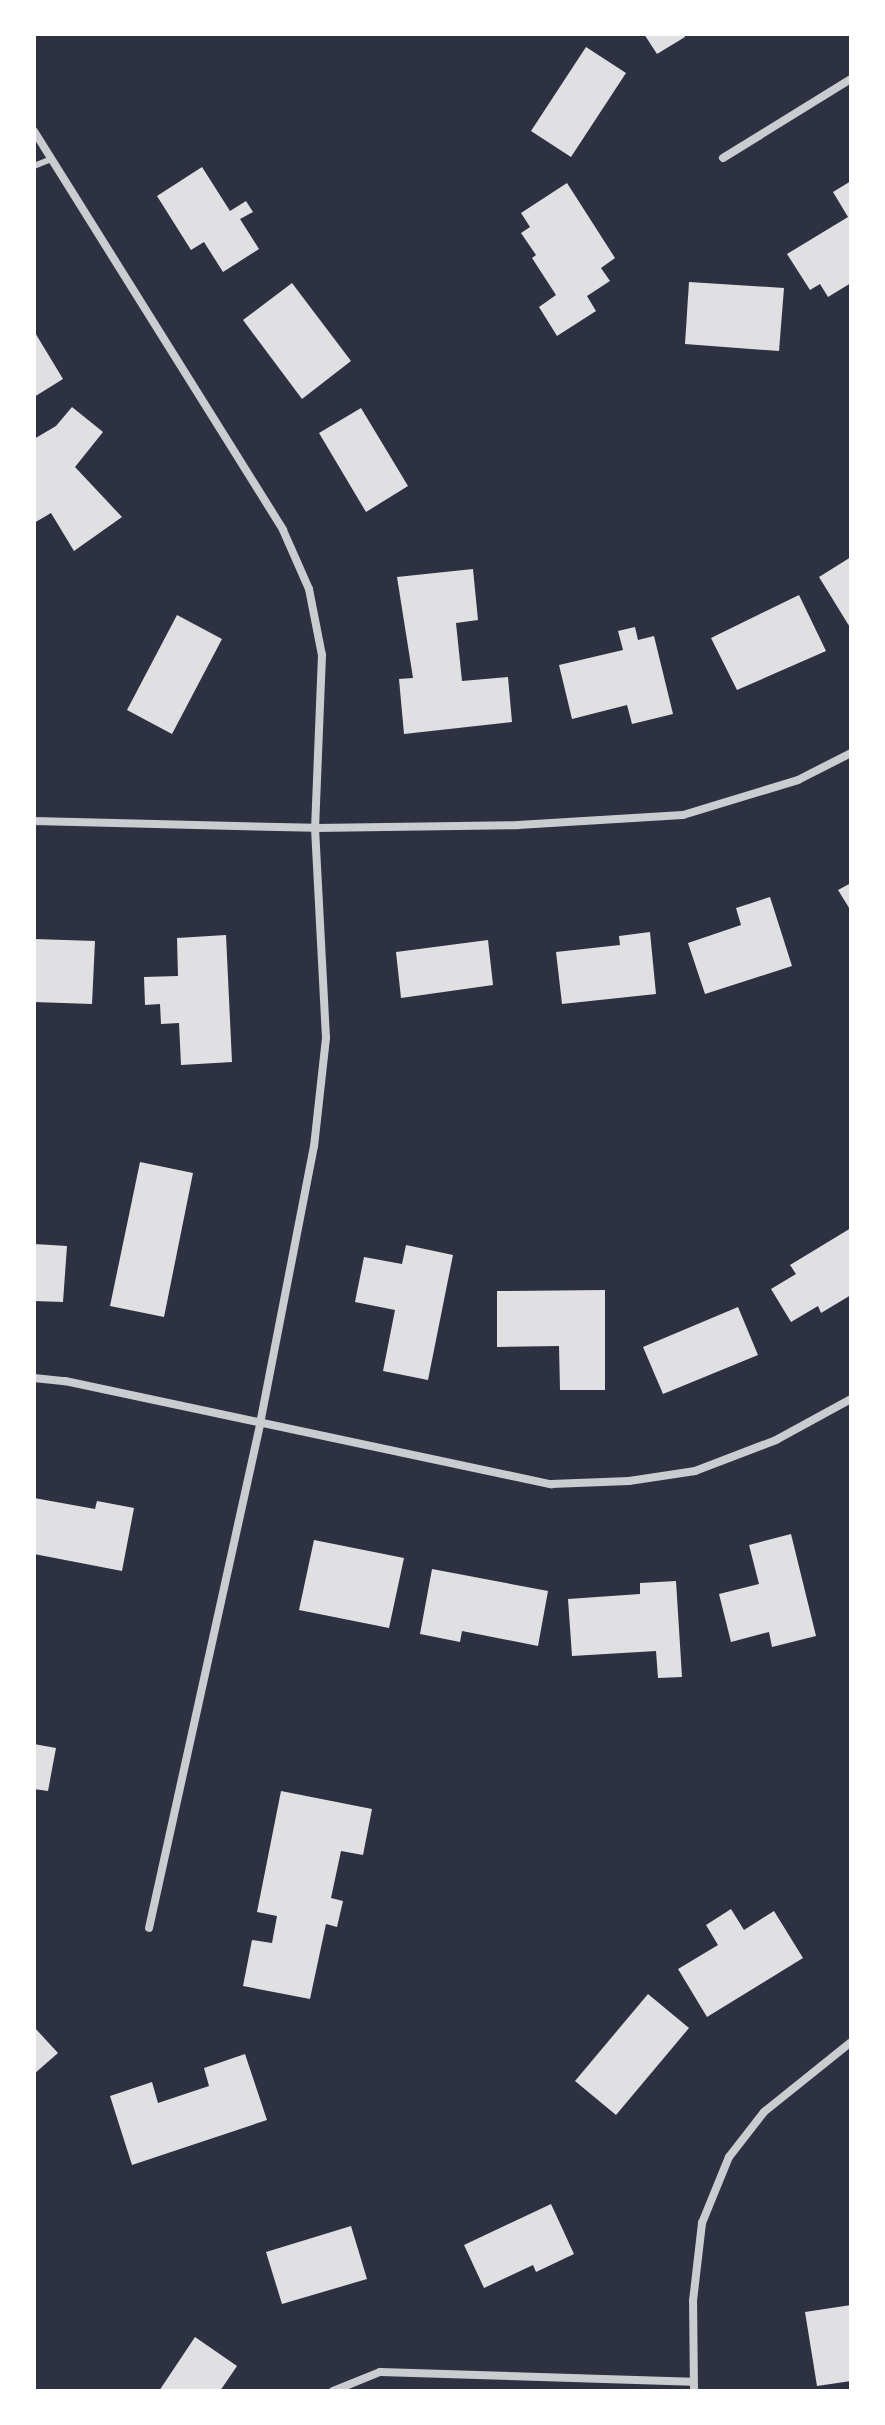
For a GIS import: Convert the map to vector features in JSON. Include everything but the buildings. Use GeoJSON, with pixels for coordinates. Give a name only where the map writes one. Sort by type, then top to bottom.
{"type":"FeatureCollection","features":[{"type":"Feature","properties":{"kind":"street"},"geometry":{"type":"LineString","coordinates":[[723,158],[851,79]]}},
{"type":"Feature","properties":{"kind":"street"},"geometry":{"type":"LineString","coordinates":[[34,131],[49,160],[283,530],[309,589],[322,655],[315,828],[326,1038],[314,1146],[260,1425],[149,1928]]}},
{"type":"Feature","properties":{"kind":"street"},"geometry":{"type":"LineString","coordinates":[[34,821],[315,828],[518,825],[683,815],[798,780],[851,753]]}},
{"type":"Feature","properties":{"kind":"street"},"geometry":{"type":"LineString","coordinates":[[34,1378],[65,1381],[260,1425],[551,1484],[629,1481],[695,1471],[776,1440],[851,1399]]}},
{"type":"Feature","properties":{"kind":"street"},"geometry":{"type":"LineString","coordinates":[[333,2391],[380,2372],[693,2386],[702,2223],[729,2157],[764,2112],[851,2042]]}},
{"type":"Feature","properties":{"kind":"lane"},"geometry":{"type":"LineString","coordinates":[[34,166],[49,160]]}}]}
